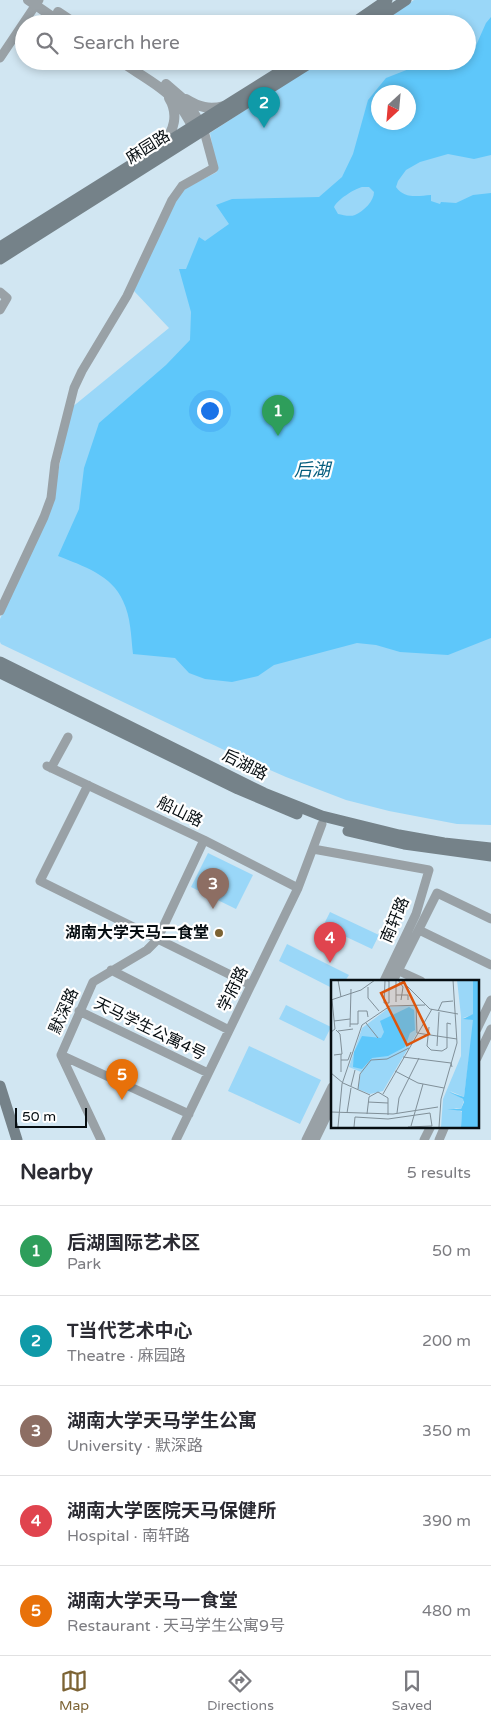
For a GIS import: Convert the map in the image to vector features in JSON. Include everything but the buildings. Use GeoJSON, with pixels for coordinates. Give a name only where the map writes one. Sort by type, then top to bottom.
{"type":"FeatureCollection","features":[{"type":"Feature","properties":{"kind":"main road"},"geometry":{"type":"LineString","coordinates":[[365,15],[387,0]]}},
{"type":"Feature","properties":{"kind":"main road"},"geometry":{"type":"LineString","coordinates":[[384,15],[406,0]]}},
{"type":"Feature","properties":{"kind":"main road","name":"麻园路"},"geometry":{"type":"LineString","coordinates":[[0,247],[162,146],[199,129],[225,106],[283,70]]}},
{"type":"Feature","properties":{"kind":"main road","name":"麻园路"},"geometry":{"type":"LineString","coordinates":[[0,258],[199,129],[298,70]]}},
{"type":"Feature","properties":{"kind":"main road","name":"后湖路"},"geometry":{"type":"LineString","coordinates":[[0,662],[264,793],[322,816],[399,835],[444,843],[491,848]]}},
{"type":"Feature","properties":{"kind":"main road","name":"后湖路"},"geometry":{"type":"LineString","coordinates":[[0,673],[238,789],[322,824],[404,844],[491,856]]}},
{"type":"Feature","properties":{"kind":"main road"},"geometry":{"type":"LineString","coordinates":[[0,1086],[18,1140]]}},
{"type":"Feature","properties":{"kind":"street"},"geometry":{"type":"LineString","coordinates":[[35,1],[52,15]]}},
{"type":"Feature","properties":{"kind":"street"},"geometry":{"type":"LineString","coordinates":[[35,1],[60,15]]}},
{"type":"Feature","properties":{"kind":"street"},"geometry":{"type":"LineString","coordinates":[[26,15],[35,1]]}},
{"type":"Feature","properties":{"kind":"street"},"geometry":{"type":"LineString","coordinates":[[0,58],[15,34]]}},
{"type":"Feature","properties":{"kind":"street"},"geometry":{"type":"LineString","coordinates":[[133,70],[166,93],[199,129]]}},
{"type":"Feature","properties":{"kind":"street"},"geometry":{"type":"LineString","coordinates":[[145,70],[196,104],[206,108],[225,106]]}},
{"type":"Feature","properties":{"kind":"street"},"geometry":{"type":"LineString","coordinates":[[0,611],[44,517],[50,498],[55,463],[66,415],[74,388],[82,370],[126,296],[172,200],[182,186],[214,168],[188,103],[177,92]]}},
{"type":"Feature","properties":{"kind":"street"},"geometry":{"type":"LineString","coordinates":[[162,146],[172,132],[175,123],[172,103],[166,93]]}},
{"type":"Feature","properties":{"kind":"street"},"geometry":{"type":"LineString","coordinates":[[0,292],[6,298],[0,310]]}},
{"type":"Feature","properties":{"kind":"street","name":"船山路"},"geometry":{"type":"LineString","coordinates":[[68,737],[49,767],[204,840],[298,888]]}},
{"type":"Feature","properties":{"kind":"street"},"geometry":{"type":"LineString","coordinates":[[88,785],[40,881],[251,985]]}},
{"type":"Feature","properties":{"kind":"street","name":"学府路"},"geometry":{"type":"LineString","coordinates":[[176,1140],[298,888],[322,824]]}},
{"type":"Feature","properties":{"kind":"street","name":"默深路"},"geometry":{"type":"LineString","coordinates":[[101,1140],[61,1055],[93,982],[147,950],[157,940],[204,840]]}},
{"type":"Feature","properties":{"kind":"street","name":"南轩路"},"geometry":{"type":"LineString","coordinates":[[312,849],[429,870],[416,914],[384,980]]}},
{"type":"Feature","properties":{"kind":"street"},"geometry":{"type":"LineString","coordinates":[[394,980],[437,893],[491,919]]}},
{"type":"Feature","properties":{"kind":"street"},"geometry":{"type":"LineString","coordinates":[[419,930],[491,965]]}},
{"type":"Feature","properties":{"kind":"street"},"geometry":{"type":"LineString","coordinates":[[111,970],[229,1030]]}},
{"type":"Feature","properties":{"kind":"street"},"geometry":{"type":"LineString","coordinates":[[398,971],[419,980]]}},
{"type":"Feature","properties":{"kind":"street"},"geometry":{"type":"LineString","coordinates":[[478,1024],[481,1010],[491,1000]]}},
{"type":"Feature","properties":{"kind":"street","name":"天马学生公寓4号"},"geometry":{"type":"LineString","coordinates":[[79,1011],[208,1073]]}},
{"type":"Feature","properties":{"kind":"street"},"geometry":{"type":"LineString","coordinates":[[478,1056],[491,1028]]}},
{"type":"Feature","properties":{"kind":"street"},"geometry":{"type":"LineString","coordinates":[[61,1055],[188,1114]]}},
{"type":"Feature","properties":{"kind":"street"},"geometry":{"type":"LineString","coordinates":[[306,1140],[331,1089]]}},
{"type":"Feature","properties":{"kind":"street"},"geometry":{"type":"LineString","coordinates":[[327,1140],[316,1138],[331,1107]]}},
{"type":"Feature","properties":{"kind":"street"},"geometry":{"type":"LineString","coordinates":[[424,1140],[430,1128]]}},
{"type":"Feature","properties":{"kind":"street"},"geometry":{"type":"LineString","coordinates":[[439,1140],[444,1128]]}},
{"type":"Feature","properties":{"kind":"shaded area","name":"后湖"},"geometry":{"type":"Polygon","coordinates":[[[414,0],[491,0],[491,825],[457,824],[389,811],[346,800],[286,777],[222,749],[0,642],[0,619],[50,512],[71,408],[169,328],[134,291],[166,217],[184,189],[217,172],[210,133],[306,70],[476,70],[476,15],[392,15],[414,0]]]}},
{"type":"Feature","properties":{"kind":"shaded area"},"geometry":{"type":"Polygon","coordinates":[[[208,853],[253,875],[236,909],[191,887],[208,853]]]}},
{"type":"Feature","properties":{"kind":"shaded area"},"geometry":{"type":"Polygon","coordinates":[[[330,912],[379,935],[372,949],[323,926],[330,912]]]}},
{"type":"Feature","properties":{"kind":"shaded area"},"geometry":{"type":"Polygon","coordinates":[[[287,944],[349,975],[346,980],[331,980],[331,987],[279,961],[287,944]]]}},
{"type":"Feature","properties":{"kind":"shaded area"},"geometry":{"type":"Polygon","coordinates":[[[286,1005],[331,1027],[324,1041],[279,1019],[286,1005]]]}},
{"type":"Feature","properties":{"kind":"shaded area"},"geometry":{"type":"Polygon","coordinates":[[[249,1046],[321,1080],[300,1124],[228,1091],[249,1046]]]}},
{"type":"Feature","properties":{"kind":"water","name":"后湖"},"geometry":{"type":"Polygon","coordinates":[[[491,17],[491,155],[474,159],[448,154],[420,162],[406,170],[396,187],[407,195],[431,195],[431,201],[440,204],[441,202],[456,203],[473,195],[491,193],[491,638],[448,655],[400,652],[376,645],[357,643],[274,665],[258,676],[232,682],[205,679],[189,673],[175,658],[133,654],[128,614],[123,601],[112,584],[96,572],[58,556],[79,509],[84,468],[99,423],[166,365],[190,340],[191,312],[179,269],[186,269],[199,237],[205,241],[229,224],[216,205],[232,199],[319,197],[342,177],[353,154],[368,100],[371,96],[371,130],[416,130],[416,85],[380,85],[386,78],[406,70],[476,70],[476,46],[486,23],[491,17]],[[362,187],[346,195],[334,207],[338,214],[353,216],[368,205],[374,192],[369,187],[362,187]]]}},
{"type":"Feature","properties":{"kind":"place","name":"T当代艺术中心"},"geometry":{"type":"Point","coordinates":[264,128]}},
{"type":"Feature","properties":{"kind":"place","name":"后湖国际艺术区"},"geometry":{"type":"Point","coordinates":[278,436]}},
{"type":"Feature","properties":{"kind":"place","name":"湖南大学天马学生公寓"},"geometry":{"type":"Point","coordinates":[213,909]}},
{"type":"Feature","properties":{"kind":"place","name":"湖南大学天马二食堂"},"geometry":{"type":"Point","coordinates":[219,933]}},
{"type":"Feature","properties":{"kind":"place","name":"湖南大学医院天马保健所"},"geometry":{"type":"Point","coordinates":[330,963]}},
{"type":"Feature","properties":{"kind":"place","name":"湖南大学天马一食堂"},"geometry":{"type":"Point","coordinates":[122,1100]}}]}
